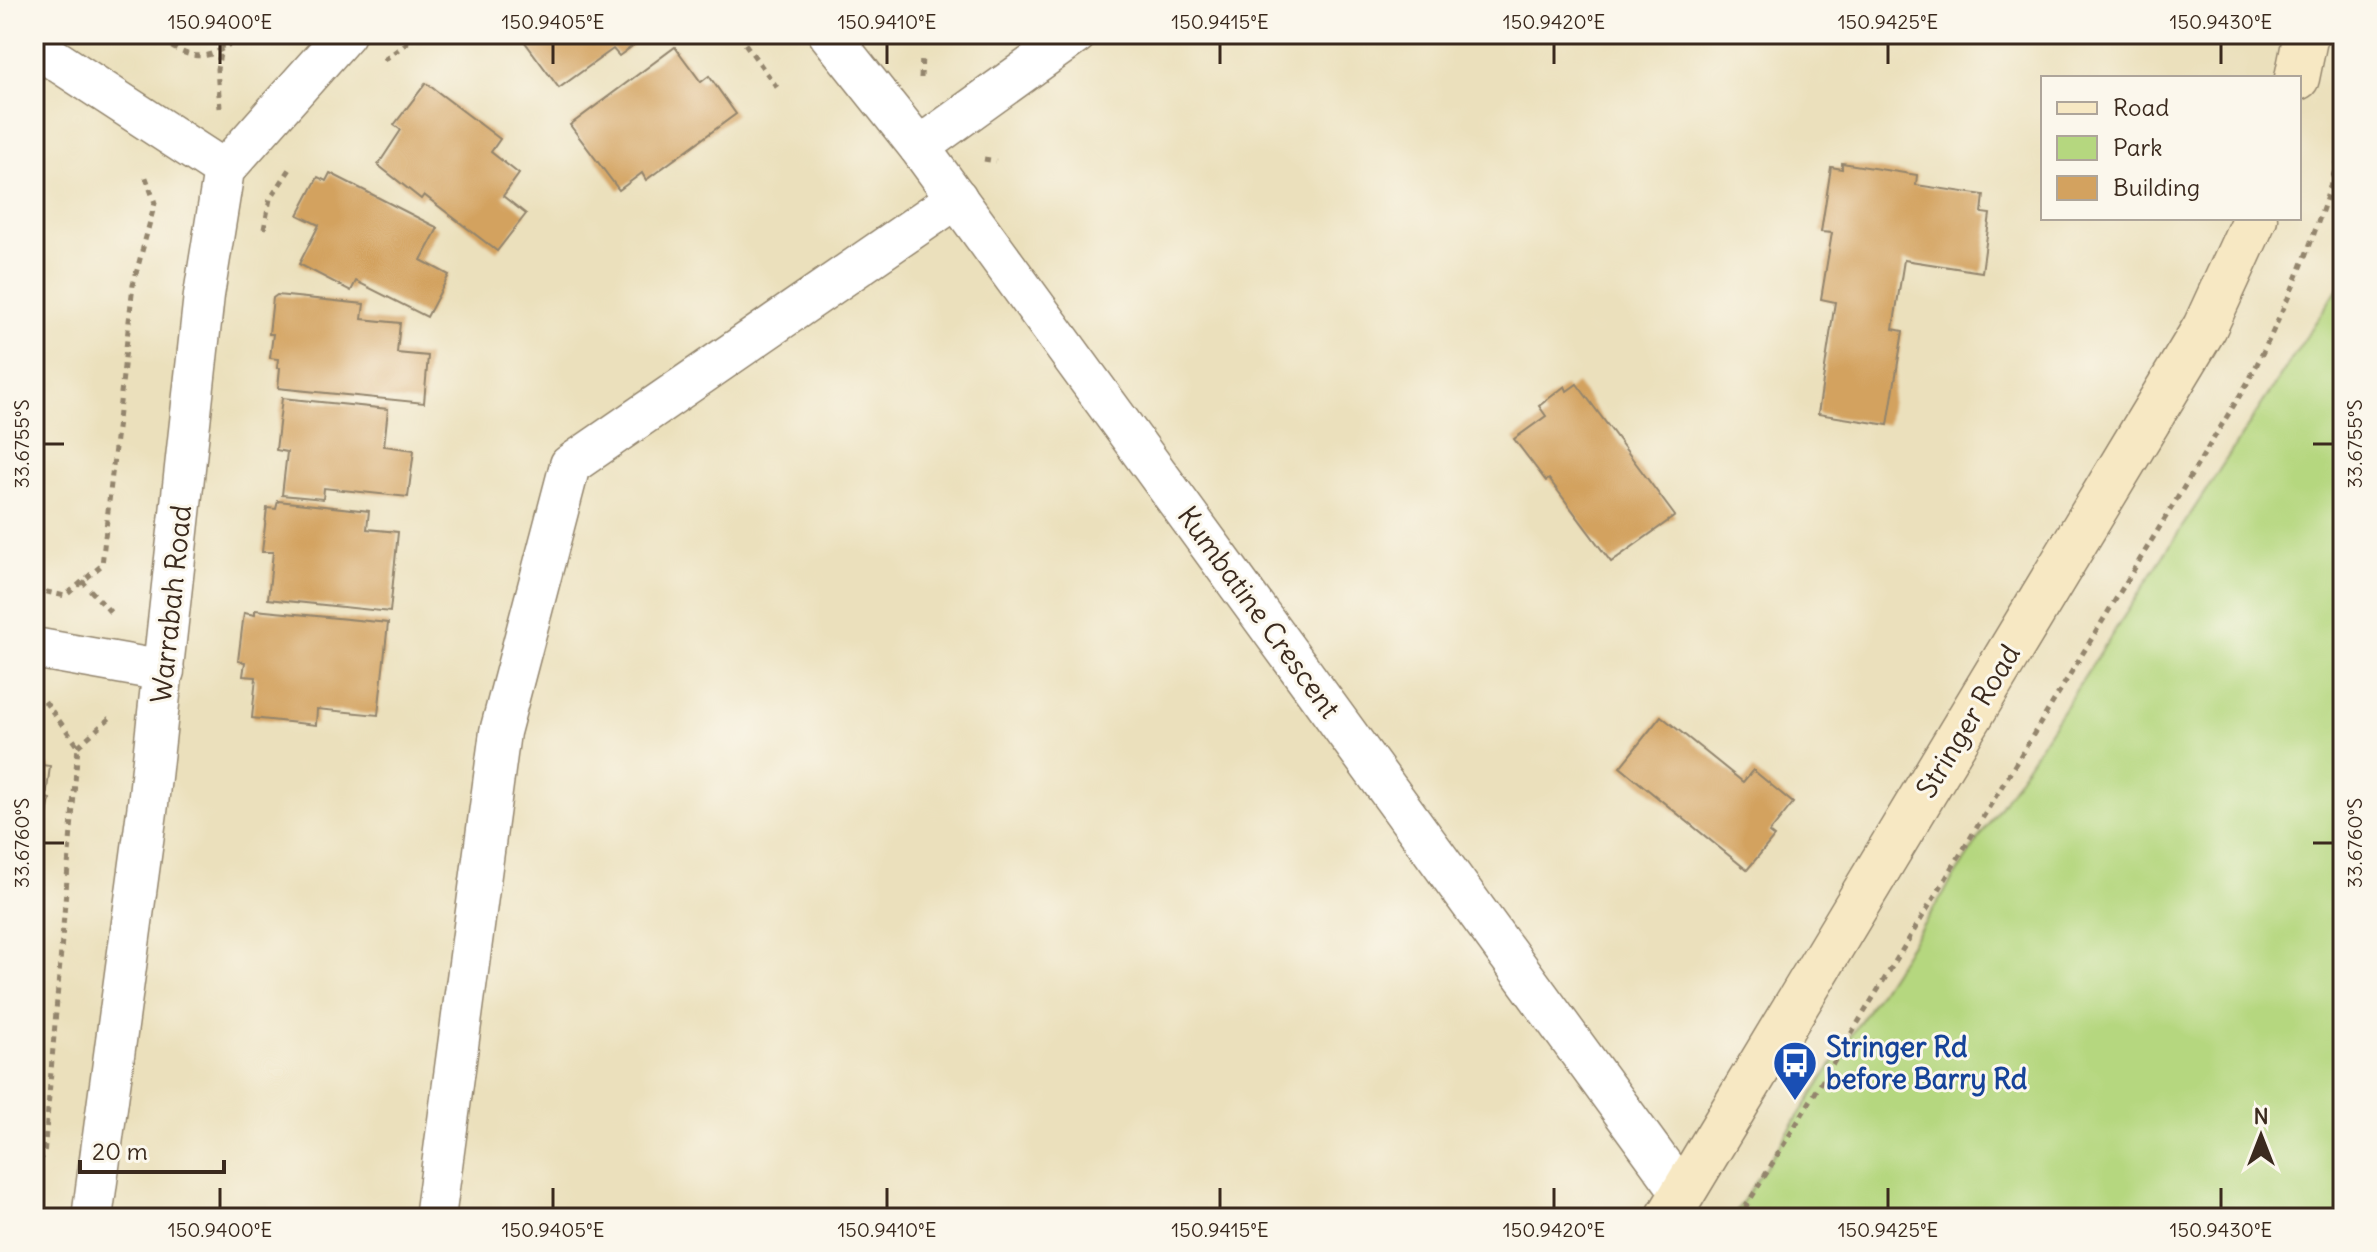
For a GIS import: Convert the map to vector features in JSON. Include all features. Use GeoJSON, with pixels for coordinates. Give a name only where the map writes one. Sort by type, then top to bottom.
{"type":"FeatureCollection","features":[{"type":"Feature","properties":{"kind":"street"},"geometry":{"type":"LineString","coordinates":[[34,46],[224,170],[345,34]]}},
{"type":"Feature","properties":{"kind":"street","name":"Kumbatine Crescent"},"geometry":{"type":"LineString","coordinates":[[829,34],[957,198],[1675,1206]]}},
{"type":"Feature","properties":{"kind":"street"},"geometry":{"type":"LineString","coordinates":[[919,147],[1076,34]]}},
{"type":"Feature","properties":{"kind":"street"},"geometry":{"type":"LineString","coordinates":[[2297,76],[2306,34]]}},
{"type":"Feature","properties":{"kind":"street","name":"Warrabah Road"},"geometry":{"type":"LineString","coordinates":[[92,1218],[164,671],[204,295],[224,170]]}},
{"type":"Feature","properties":{"kind":"street"},"geometry":{"type":"LineString","coordinates":[[435,1218],[500,732],[570,465],[957,198]]}},
{"type":"Feature","properties":{"kind":"street","name":"Stringer Road"},"geometry":{"type":"LineString","coordinates":[[1675,1206],[2205,327],[2254,220]]}},
{"type":"Feature","properties":{"kind":"street"},"geometry":{"type":"LineString","coordinates":[[34,648],[164,671]]}},
{"type":"Feature","properties":{"kind":"path"},"geometry":{"type":"LineString","coordinates":[[151,34],[184,55],[220,53],[242,34]]}},
{"type":"Feature","properties":{"kind":"path"},"geometry":{"type":"LineString","coordinates":[[374,68],[419,34]]}},
{"type":"Feature","properties":{"kind":"path"},"geometry":{"type":"LineString","coordinates":[[738,34],[779,90]]}},
{"type":"Feature","properties":{"kind":"path"},"geometry":{"type":"LineString","coordinates":[[1739,1218],[2248,382],[2278,323],[2319,227],[2343,141]]}},
{"type":"Feature","properties":{"kind":"path"},"geometry":{"type":"LineString","coordinates":[[34,589],[65,596],[102,565],[133,285],[155,203],[140,158]]}},
{"type":"Feature","properties":{"kind":"path"},"geometry":{"type":"LineString","coordinates":[[260,244],[270,199],[296,159]]}},
{"type":"Feature","properties":{"kind":"path"},"geometry":{"type":"LineString","coordinates":[[34,698],[43,699],[78,746],[44,1156],[34,1163]]}},
{"type":"Feature","properties":{"kind":"path"},"geometry":{"type":"LineString","coordinates":[[34,1194],[48,1218]]}},
{"type":"Feature","properties":{"kind":"green space"},"geometry":{"type":"Polygon","coordinates":[[[2343,280],[2343,1218],[1732,1218],[2343,280]]]}},
{"type":"Feature","properties":{"kind":"building"},"geometry":{"type":"Polygon","coordinates":[[[519,34],[649,34],[619,56],[613,49],[559,88],[519,34]]]}},
{"type":"Feature","properties":{"kind":"building"},"geometry":{"type":"Polygon","coordinates":[[[675,47],[701,82],[709,76],[736,114],[646,180],[642,173],[619,190],[570,125],[675,47]]]}},
{"type":"Feature","properties":{"kind":"building"},"geometry":{"type":"Polygon","coordinates":[[[426,83],[500,139],[491,152],[519,174],[503,196],[526,214],[497,251],[424,195],[421,199],[378,165],[401,130],[394,125],[426,83]]]}},
{"type":"Feature","properties":{"kind":"building"},"geometry":{"type":"Polygon","coordinates":[[[1842,163],[1917,175],[1916,185],[1984,195],[1982,213],[1990,214],[1982,272],[1904,260],[1893,329],[1903,331],[1888,425],[1818,414],[1835,302],[1821,299],[1832,233],[1821,232],[1831,167],[1842,169],[1842,163]]]}},
{"type":"Feature","properties":{"kind":"building"},"geometry":{"type":"Polygon","coordinates":[[[330,173],[438,228],[421,260],[449,275],[427,317],[356,281],[351,291],[299,264],[319,225],[298,215],[318,177],[326,181],[330,173]]]}},
{"type":"Feature","properties":{"kind":"building"},"geometry":{"type":"Polygon","coordinates":[[[277,295],[364,304],[362,319],[400,323],[397,353],[428,356],[424,403],[278,388],[280,368],[277,368],[278,359],[270,358],[273,334],[269,334],[273,298],[277,295]]]}},
{"type":"Feature","properties":{"kind":"building"},"geometry":{"type":"Polygon","coordinates":[[[1577,384],[1675,516],[1611,562],[1549,479],[1546,481],[1514,439],[1546,416],[1539,406],[1565,386],[1567,391],[1577,384]]]}},
{"type":"Feature","properties":{"kind":"building"},"geometry":{"type":"Polygon","coordinates":[[[282,398],[388,409],[384,446],[414,450],[408,497],[324,488],[323,499],[282,495],[287,452],[276,450],[282,398]]]}},
{"type":"Feature","properties":{"kind":"building"},"geometry":{"type":"Polygon","coordinates":[[[278,501],[369,511],[367,529],[398,532],[390,612],[268,599],[273,552],[262,552],[267,508],[276,509],[278,501]]]}},
{"type":"Feature","properties":{"kind":"building"},"geometry":{"type":"Polygon","coordinates":[[[255,610],[388,623],[378,715],[317,709],[316,725],[252,718],[256,677],[243,676],[245,662],[238,661],[244,613],[255,615],[255,610]]]}},
{"type":"Feature","properties":{"kind":"building"},"geometry":{"type":"Polygon","coordinates":[[[1661,716],[1743,782],[1753,770],[1793,803],[1769,833],[1774,837],[1747,870],[1620,767],[1661,716]]]}},
{"type":"Feature","properties":{"kind":"building"},"geometry":{"type":"Polygon","coordinates":[[[34,764],[50,766],[46,798],[50,799],[36,871],[34,764]]]}},
{"type":"Feature","properties":{"kind":"place","name":"Stringer Rd before Barry Rd"},"geometry":{"type":"Point","coordinates":[1795,1102]}}]}
